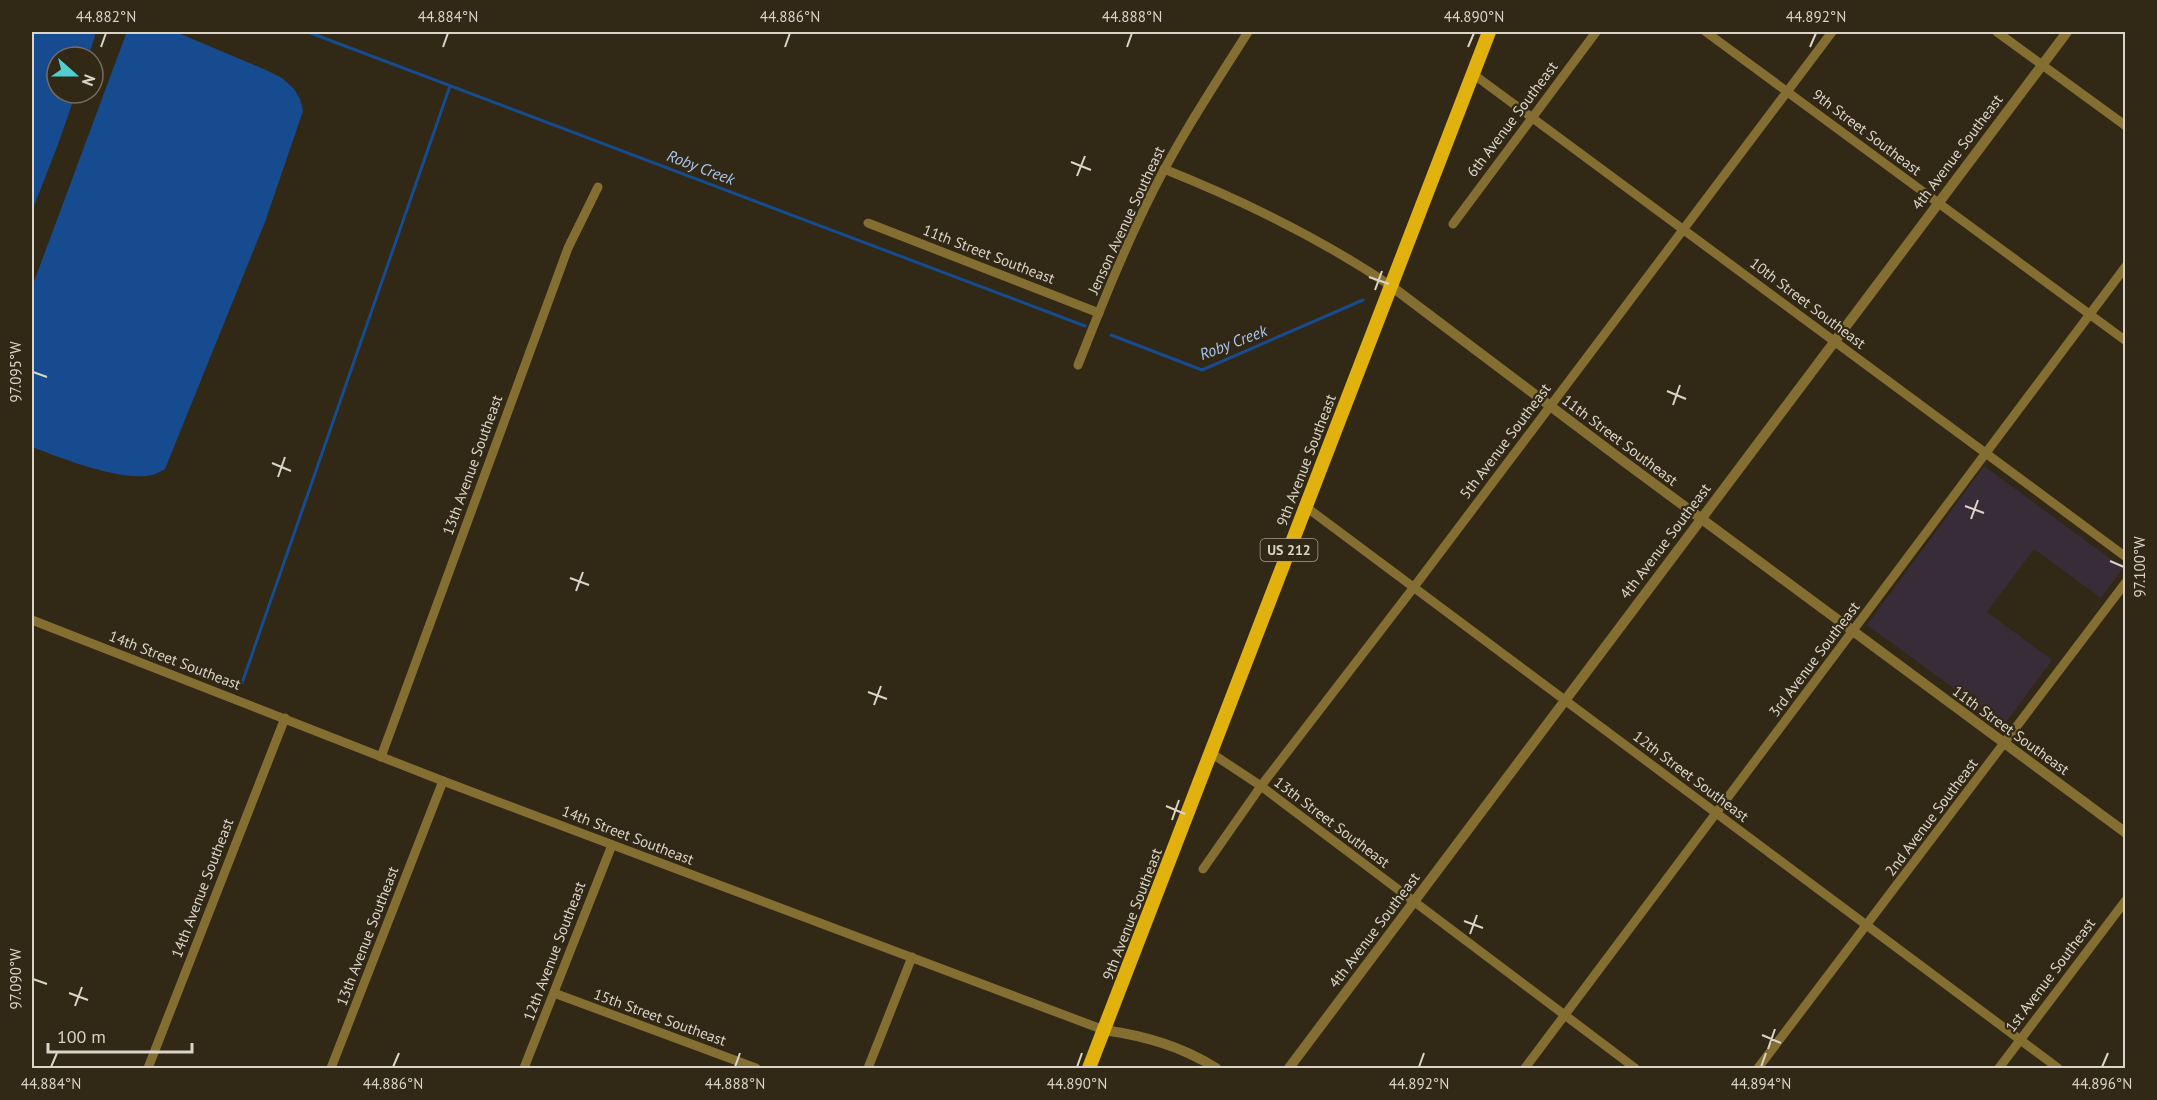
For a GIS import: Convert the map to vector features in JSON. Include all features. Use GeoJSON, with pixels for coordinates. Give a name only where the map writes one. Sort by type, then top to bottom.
{"type":"FeatureCollection","features":[{"type":"Feature","properties":{"kind":"main road","name":"9th Avenue Southeast"},"geometry":{"type":"LineString","coordinates":[[1089,1068],[1489,32]]}},
{"type":"Feature","properties":{"kind":"street","name":"Jenson Avenue Southeast"},"geometry":{"type":"LineString","coordinates":[[1078,365],[1131,237],[1164,170],[1248,32]]}},
{"type":"Feature","properties":{"kind":"street","name":"6th Avenue Southeast"},"geometry":{"type":"LineString","coordinates":[[1453,224],[1596,32]]}},
{"type":"Feature","properties":{"kind":"street","name":"9th Street Southeast"},"geometry":{"type":"LineString","coordinates":[[1706,32],[2126,341]]}},
{"type":"Feature","properties":{"kind":"street","name":"5th Avenue Southeast"},"geometry":{"type":"LineString","coordinates":[[1203,869],[1261,786],[1414,588],[1832,32]]}},
{"type":"Feature","properties":{"kind":"street"},"geometry":{"type":"LineString","coordinates":[[1997,32],[2126,126]]}},
{"type":"Feature","properties":{"kind":"street","name":"4th Avenue Southeast"},"geometry":{"type":"LineString","coordinates":[[1289,1068],[2067,32]]}},
{"type":"Feature","properties":{"kind":"street","name":"10th Street Southeast"},"geometry":{"type":"LineString","coordinates":[[1473,74],[2126,557]]}},
{"type":"Feature","properties":{"kind":"street","name":"11th Street Southeast"},"geometry":{"type":"LineString","coordinates":[[1164,170],[1207,186],[1276,217],[1391,286],[2126,833]]}},
{"type":"Feature","properties":{"kind":"street","name":"13th Avenue Southeast"},"geometry":{"type":"LineString","coordinates":[[381,757],[568,248],[598,187]]}},
{"type":"Feature","properties":{"kind":"street","name":"11th Street Southeast"},"geometry":{"type":"LineString","coordinates":[[868,223],[1099,313]]}},
{"type":"Feature","properties":{"kind":"street","name":"3rd Avenue Southeast"},"geometry":{"type":"LineString","coordinates":[[1525,1068],[2126,266]]}},
{"type":"Feature","properties":{"kind":"street","name":"12th Street Southeast"},"geometry":{"type":"LineString","coordinates":[[1306,507],[2058,1068]]}},
{"type":"Feature","properties":{"kind":"street","name":"2nd Avenue Southeast"},"geometry":{"type":"LineString","coordinates":[[1758,1068],[2126,582]]}},
{"type":"Feature","properties":{"kind":"street","name":"14th Street Southeast"},"geometry":{"type":"LineString","coordinates":[[32,620],[443,781],[1104,1030],[1160,1041],[1216,1068]]}},
{"type":"Feature","properties":{"kind":"street","name":"14th Avenue Southeast"},"geometry":{"type":"LineString","coordinates":[[148,1068],[285,718]]}},
{"type":"Feature","properties":{"kind":"street","name":"13th Street Southeast"},"geometry":{"type":"LineString","coordinates":[[1211,753],[1261,786],[1635,1068]]}},
{"type":"Feature","properties":{"kind":"street","name":"13th Avenue Southeast"},"geometry":{"type":"LineString","coordinates":[[331,1068],[443,781]]}},
{"type":"Feature","properties":{"kind":"street","name":"12th Avenue Southeast"},"geometry":{"type":"LineString","coordinates":[[524,1068],[612,845]]}},
{"type":"Feature","properties":{"kind":"street","name":"1st Avenue Southeast"},"geometry":{"type":"LineString","coordinates":[[1998,1068],[2126,900]]}},
{"type":"Feature","properties":{"kind":"street"},"geometry":{"type":"LineString","coordinates":[[868,1068],[912,957]]}},
{"type":"Feature","properties":{"kind":"street","name":"15th Street Southeast"},"geometry":{"type":"LineString","coordinates":[[554,993],[756,1068]]}},
{"type":"Feature","properties":{"kind":"shaded area"},"geometry":{"type":"Polygon","coordinates":[[[1984,466],[2123,568],[2101,598],[2034,549],[1987,612],[2052,660],[2004,725],[1867,625],[1984,466]]]}},
{"type":"Feature","properties":{"kind":"water"},"geometry":{"type":"Polygon","coordinates":[[[32,32],[94,32],[92,45],[45,45],[45,105],[72,105],[32,211],[32,32]]]}},
{"type":"Feature","properties":{"kind":"water"},"geometry":{"type":"Polygon","coordinates":[[[130,32],[176,32],[266,70],[282,78],[294,89],[303,111],[265,222],[165,469],[152,475],[139,476],[91,468],[32,447],[32,287],[100,105],[105,105],[105,91],[126,34],[130,32]]]}},
{"type":"Feature","properties":{"kind":"waterway","name":"Roby Creek"},"geometry":{"type":"LineString","coordinates":[[308,32],[1085,326]]}},
{"type":"Feature","properties":{"kind":"waterway"},"geometry":{"type":"LineString","coordinates":[[242,683],[450,86]]}},
{"type":"Feature","properties":{"kind":"waterway","name":"Roby Creek"},"geometry":{"type":"LineString","coordinates":[[1111,335],[1202,370],[1363,300]]}}]}
